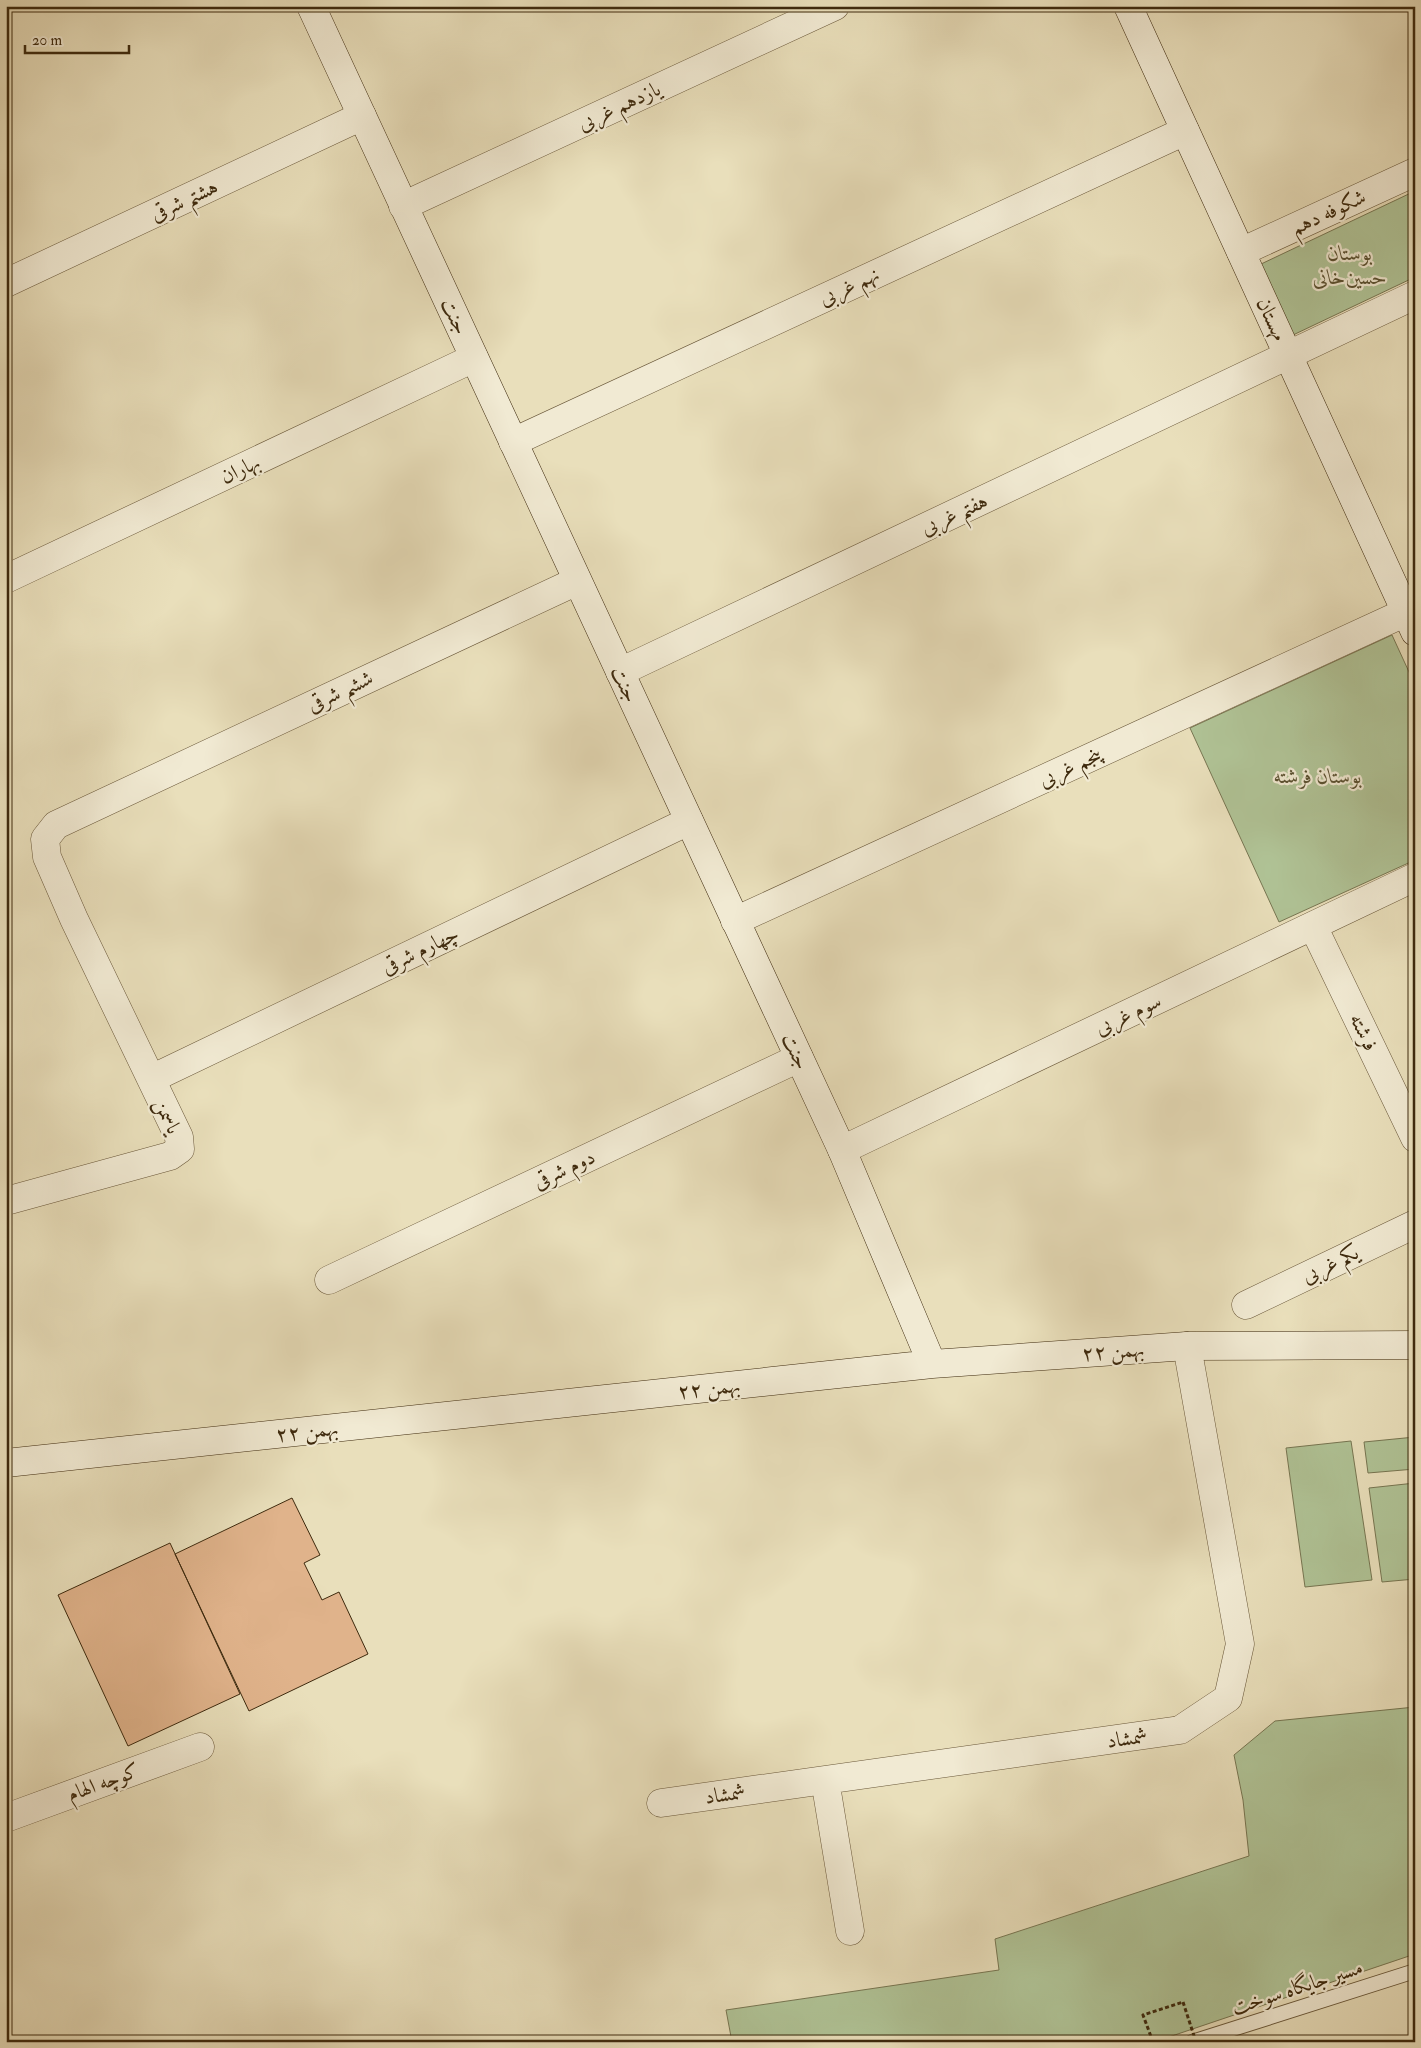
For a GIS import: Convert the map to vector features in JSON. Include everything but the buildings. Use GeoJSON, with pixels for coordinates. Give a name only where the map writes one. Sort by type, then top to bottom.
{"type":"FeatureCollection","features":[{"type":"Feature","properties":{"kind":"street","name":"جنت"},"geometry":{"type":"LineString","coordinates":[[311,6],[842,1150],[932,1364]]}},
{"type":"Feature","properties":{"kind":"street","name":"یازدهم غربی"},"geometry":{"type":"LineString","coordinates":[[403,206],[835,6]]}},
{"type":"Feature","properties":{"kind":"street","name":"مهستان"},"geometry":{"type":"LineString","coordinates":[[1128,6],[1288,355],[1412,617]]}},
{"type":"Feature","properties":{"kind":"street","name":"هشتم شرقی"},"geometry":{"type":"LineString","coordinates":[[6,283],[362,116]]}},
{"type":"Feature","properties":{"kind":"street","name":"نهم غربی"},"geometry":{"type":"LineString","coordinates":[[513,442],[1185,131]]}},
{"type":"Feature","properties":{"kind":"street","name":"شکوفه دهم"},"geometry":{"type":"LineString","coordinates":[[1241,252],[1415,172]]}},
{"type":"Feature","properties":{"kind":"street","name":"هفتم غربی"},"geometry":{"type":"LineString","coordinates":[[620,672],[1415,295]]}},
{"type":"Feature","properties":{"kind":"street","name":"بهاران"},"geometry":{"type":"LineString","coordinates":[[6,579],[474,358]]}},
{"type":"Feature","properties":{"kind":"street","name":"ششم شرقی"},"geometry":{"type":"LineString","coordinates":[[74,919],[47,856],[45,838],[56,825],[577,581]]}},
{"type":"Feature","properties":{"kind":"street","name":"پنجم غربی"},"geometry":{"type":"LineString","coordinates":[[735,921],[1412,617]]}},
{"type":"Feature","properties":{"kind":"street","name":"چهارم شرقی"},"geometry":{"type":"LineString","coordinates":[[151,1079],[689,821]]}},
{"type":"Feature","properties":{"kind":"street","name":"سوم غربی"},"geometry":{"type":"LineString","coordinates":[[842,1150],[1415,877]]}},
{"type":"Feature","properties":{"kind":"street","name":"یاسمن"},"geometry":{"type":"LineString","coordinates":[[6,1201],[170,1156],[180,1149],[179,1137],[74,919]]}},
{"type":"Feature","properties":{"kind":"street","name":"فرشته"},"geometry":{"type":"LineString","coordinates":[[1313,926],[1415,1138]]}},
{"type":"Feature","properties":{"kind":"street","name":"دوم شرقی"},"geometry":{"type":"LineString","coordinates":[[329,1280],[799,1058]]}},
{"type":"Feature","properties":{"kind":"street","name":"یکم غربی"},"geometry":{"type":"LineString","coordinates":[[1246,1305],[1415,1224]]}},
{"type":"Feature","properties":{"kind":"street","name":"۲۲ بهمن"},"geometry":{"type":"LineString","coordinates":[[6,1463],[932,1364],[1187,1346],[1415,1345]]}},
{"type":"Feature","properties":{"kind":"street","name":"شمشاد"},"geometry":{"type":"LineString","coordinates":[[661,1803],[1180,1730],[1228,1698],[1240,1644],[1187,1346]]}},
{"type":"Feature","properties":{"kind":"street","name":"کوچه الهام"},"geometry":{"type":"LineString","coordinates":[[6,1818],[200,1747]]}},
{"type":"Feature","properties":{"kind":"street"},"geometry":{"type":"LineString","coordinates":[[825,1780],[850,1931]]}},
{"type":"Feature","properties":{"kind":"lane","name":"مسیر جایگاه سوخت"},"geometry":{"type":"LineString","coordinates":[[1192,2042],[1415,1971]]}},
{"type":"Feature","properties":{"kind":"path"},"geometry":{"type":"LineString","coordinates":[[1152,2042],[1143,2015],[1183,2002],[1196,2042]]}},
{"type":"Feature","properties":{"kind":"green space","name":"بوستان حسین‌خانی"},"geometry":{"type":"Polygon","coordinates":[[[1415,191],[1415,277],[1293,335],[1259,265],[1415,191]]]}},
{"type":"Feature","properties":{"kind":"green space","name":"بوستان فرشته"},"geometry":{"type":"Polygon","coordinates":[[[1392,635],[1415,685],[1415,860],[1279,922],[1190,728],[1392,635]]]}},
{"type":"Feature","properties":{"kind":"green space"},"geometry":{"type":"Polygon","coordinates":[[[1415,1437],[1415,1469],[1368,1473],[1364,1442],[1415,1437]]]}},
{"type":"Feature","properties":{"kind":"green space"},"geometry":{"type":"Polygon","coordinates":[[[1351,1441],[1372,1580],[1305,1587],[1286,1448],[1351,1441]]]}},
{"type":"Feature","properties":{"kind":"green space"},"geometry":{"type":"Polygon","coordinates":[[[1415,1483],[1415,1579],[1382,1582],[1369,1488],[1415,1483]]]}},
{"type":"Feature","properties":{"kind":"green space"},"geometry":{"type":"Polygon","coordinates":[[[1415,1707],[1415,1954],[1154,2042],[732,2042],[726,2010],[999,1970],[995,1939],[1249,1856],[1243,1800],[1234,1755],[1275,1721],[1415,1707]]]}}]}
